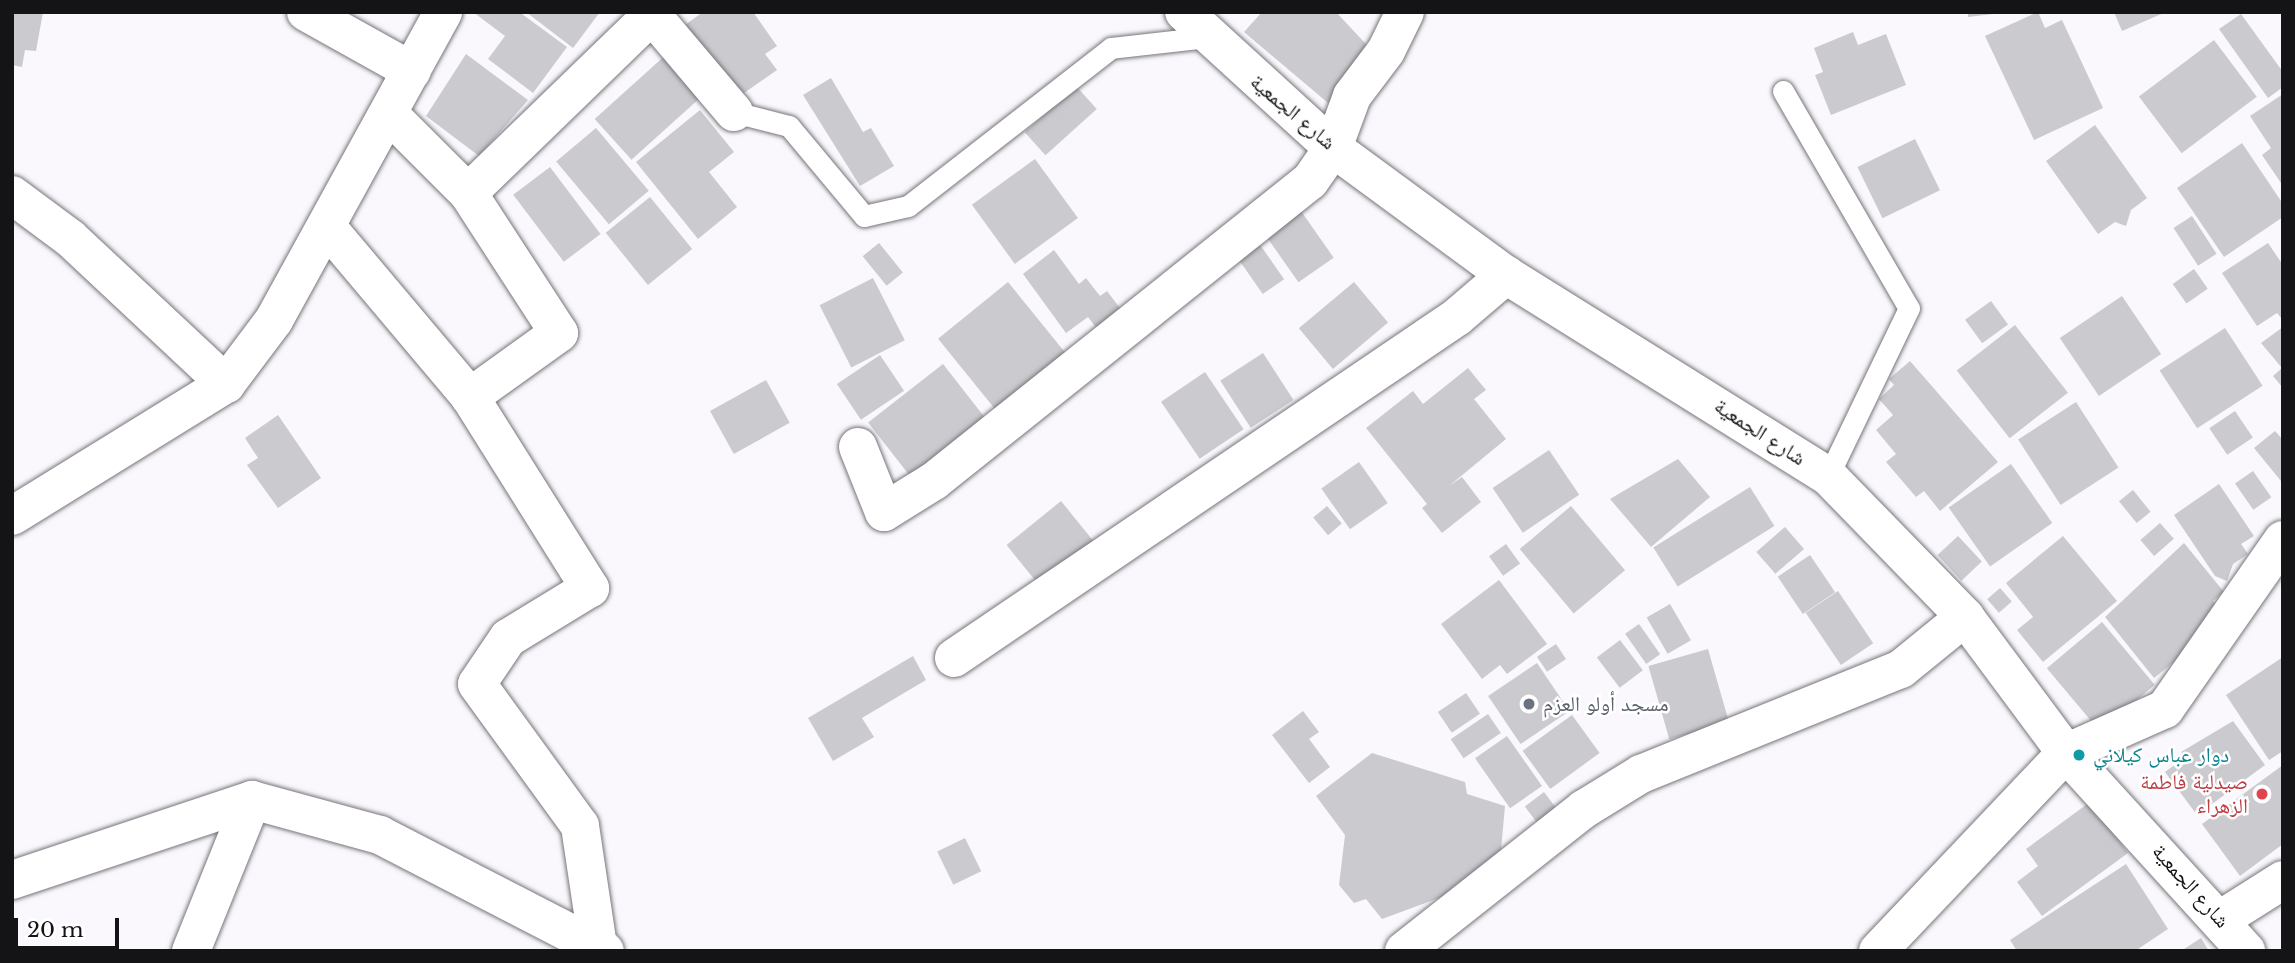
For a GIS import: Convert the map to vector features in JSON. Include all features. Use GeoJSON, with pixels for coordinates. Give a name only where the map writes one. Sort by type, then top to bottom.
{"type":"FeatureCollection","features":[{"type":"Feature","properties":{"kind":"street"},"geometry":{"type":"LineString","coordinates":[[306,12],[412,71]]}},
{"type":"Feature","properties":{"kind":"street"},"geometry":{"type":"LineString","coordinates":[[12,516],[226,384],[274,320],[390,115],[443,12]]}},
{"type":"Feature","properties":{"kind":"street"},"geometry":{"type":"LineString","coordinates":[[858,447],[884,512],[934,481],[1310,181],[1333,148],[1352,96],[1386,51],[1405,12]]}},
{"type":"Feature","properties":{"kind":"street"},"geometry":{"type":"LineString","coordinates":[[468,193],[652,15],[734,113]]}},
{"type":"Feature","properties":{"kind":"street","name":"شارع الجمعية"},"geometry":{"type":"LineString","coordinates":[[1203,20],[1333,148],[1506,275],[1828,476],[1965,617],[2066,752],[2223,918],[2246,951]]}},
{"type":"Feature","properties":{"kind":"street"},"geometry":{"type":"LineString","coordinates":[[390,115],[468,193],[559,333],[470,397]]}},
{"type":"Feature","properties":{"kind":"street"},"geometry":{"type":"LineString","coordinates":[[12,195],[70,238],[226,384]]}},
{"type":"Feature","properties":{"kind":"street"},"geometry":{"type":"LineString","coordinates":[[327,227],[470,397],[590,588],[509,638],[477,684],[580,826],[602,949]]}},
{"type":"Feature","properties":{"kind":"street"},"geometry":{"type":"LineString","coordinates":[[954,659],[1457,317],[1506,275]]}},
{"type":"Feature","properties":{"kind":"street"},"geometry":{"type":"LineString","coordinates":[[1878,951],[2066,752],[2165,709],[2283,540]]}},
{"type":"Feature","properties":{"kind":"street"},"geometry":{"type":"LineString","coordinates":[[1404,951],[1584,808],[1641,774],[1900,668],[1965,617]]}},
{"type":"Feature","properties":{"kind":"street"},"geometry":{"type":"LineString","coordinates":[[12,880],[252,800],[380,835],[602,949]]}},
{"type":"Feature","properties":{"kind":"street"},"geometry":{"type":"LineString","coordinates":[[191,951],[252,800]]}},
{"type":"Feature","properties":{"kind":"street"},"geometry":{"type":"LineString","coordinates":[[2223,918],[2283,880]]}},
{"type":"Feature","properties":{"kind":"lane"},"geometry":{"type":"LineString","coordinates":[[734,113],[789,126],[864,216],[908,206],[1111,48],[1203,20]]}},
{"type":"Feature","properties":{"kind":"lane"},"geometry":{"type":"LineString","coordinates":[[1783,91],[1909,308],[1828,476]]}},
{"type":"Feature","properties":{"kind":"building"},"geometry":{"type":"Polygon","coordinates":[[[12,12],[43,12],[36,51],[25,50],[22,67],[12,65],[12,12]]]}},
{"type":"Feature","properties":{"kind":"building"},"geometry":{"type":"Polygon","coordinates":[[[473,12],[522,14],[567,47],[533,93],[488,59],[505,36],[473,12]]]}},
{"type":"Feature","properties":{"kind":"building"},"geometry":{"type":"Polygon","coordinates":[[[526,12],[600,12],[573,48],[526,12]]]}},
{"type":"Feature","properties":{"kind":"building"},"geometry":{"type":"Polygon","coordinates":[[[703,12],[753,12],[777,46],[765,54],[777,70],[737,98],[685,25],[703,12]]]}},
{"type":"Feature","properties":{"kind":"building"},"geometry":{"type":"Polygon","coordinates":[[[1262,12],[1336,12],[1377,56],[1334,108],[1244,32],[1262,12]]]}},
{"type":"Feature","properties":{"kind":"building"},"geometry":{"type":"Polygon","coordinates":[[[1968,12],[1993,12],[1993,14],[1968,17],[1968,12]]]}},
{"type":"Feature","properties":{"kind":"building"},"geometry":{"type":"Polygon","coordinates":[[[2038,12],[2045,28],[2062,20],[2103,108],[2034,140],[1985,36],[2038,12]]]}},
{"type":"Feature","properties":{"kind":"building"},"geometry":{"type":"Polygon","coordinates":[[[2114,12],[2166,12],[2122,31],[2114,12]]]}},
{"type":"Feature","properties":{"kind":"building"},"geometry":{"type":"Polygon","coordinates":[[[2241,14],[2283,72],[2283,87],[2268,98],[2219,29],[2241,14]]]}},
{"type":"Feature","properties":{"kind":"building"},"geometry":{"type":"Polygon","coordinates":[[[1853,32],[1858,45],[1886,34],[1906,85],[1831,115],[1815,75],[1823,72],[1814,48],[1853,32]]]}},
{"type":"Feature","properties":{"kind":"building"},"geometry":{"type":"Polygon","coordinates":[[[2214,40],[2257,97],[2182,153],[2139,97],[2214,40]]]}},
{"type":"Feature","properties":{"kind":"building"},"geometry":{"type":"Polygon","coordinates":[[[669,52],[706,93],[631,160],[595,119],[669,52]]]}},
{"type":"Feature","properties":{"kind":"building"},"geometry":{"type":"Polygon","coordinates":[[[466,54],[528,100],[479,156],[426,116],[466,54]]]}},
{"type":"Feature","properties":{"kind":"building"},"geometry":{"type":"Polygon","coordinates":[[[831,78],[863,132],[871,128],[894,166],[860,186],[803,95],[831,78]]]}},
{"type":"Feature","properties":{"kind":"building"},"geometry":{"type":"Polygon","coordinates":[[[1076,86],[1097,109],[1045,155],[1025,132],[1076,86]]]}},
{"type":"Feature","properties":{"kind":"building"},"geometry":{"type":"Polygon","coordinates":[[[2283,94],[2283,186],[2262,155],[2271,148],[2250,116],[2283,94]]]}},
{"type":"Feature","properties":{"kind":"building"},"geometry":{"type":"Polygon","coordinates":[[[700,110],[734,152],[709,172],[737,207],[698,239],[636,162],[700,110]]]}},
{"type":"Feature","properties":{"kind":"building"},"geometry":{"type":"Polygon","coordinates":[[[2095,125],[2147,198],[2131,210],[2126,226],[2115,222],[2098,234],[2046,161],[2095,125]]]}},
{"type":"Feature","properties":{"kind":"building"},"geometry":{"type":"Polygon","coordinates":[[[596,128],[649,191],[609,224],[556,161],[596,128]]]}},
{"type":"Feature","properties":{"kind":"building"},"geometry":{"type":"Polygon","coordinates":[[[1915,139],[1940,190],[1882,218],[1857,167],[1915,139]]]}},
{"type":"Feature","properties":{"kind":"building"},"geometry":{"type":"Polygon","coordinates":[[[2242,143],[2283,204],[2283,217],[2224,257],[2177,188],[2242,143]]]}},
{"type":"Feature","properties":{"kind":"building"},"geometry":{"type":"Polygon","coordinates":[[[1035,159],[1078,218],[1015,264],[972,205],[1035,159]]]}},
{"type":"Feature","properties":{"kind":"building"},"geometry":{"type":"Polygon","coordinates":[[[550,167],[601,234],[564,262],[513,195],[550,167]]]}},
{"type":"Feature","properties":{"kind":"building"},"geometry":{"type":"Polygon","coordinates":[[[650,197],[692,249],[648,285],[606,233],[650,197]]]}},
{"type":"Feature","properties":{"kind":"building"},"geometry":{"type":"Polygon","coordinates":[[[1301,211],[1334,258],[1298,282],[1266,236],[1301,211]]]}},
{"type":"Feature","properties":{"kind":"building"},"geometry":{"type":"Polygon","coordinates":[[[2192,216],[2217,254],[2198,266],[2174,228],[2192,216]]]}},
{"type":"Feature","properties":{"kind":"building"},"geometry":{"type":"Polygon","coordinates":[[[1256,239],[1284,279],[1263,294],[1235,254],[1256,239]]]}},
{"type":"Feature","properties":{"kind":"building"},"geometry":{"type":"Polygon","coordinates":[[[879,243],[903,273],[887,286],[863,256],[879,243]]]}},
{"type":"Feature","properties":{"kind":"building"},"geometry":{"type":"Polygon","coordinates":[[[2268,243],[2283,265],[2283,320],[2277,313],[2257,326],[2222,273],[2268,243]]]}},
{"type":"Feature","properties":{"kind":"building"},"geometry":{"type":"Polygon","coordinates":[[[1054,250],[1079,284],[1086,278],[1100,296],[1107,291],[1126,316],[1101,334],[1088,317],[1066,333],[1023,274],[1054,250]]]}},
{"type":"Feature","properties":{"kind":"building"},"geometry":{"type":"Polygon","coordinates":[[[2194,269],[2208,289],[2186,304],[2173,284],[2194,269]]]}},
{"type":"Feature","properties":{"kind":"building"},"geometry":{"type":"Polygon","coordinates":[[[873,278],[905,340],[851,368],[820,305],[873,278]]]}},
{"type":"Feature","properties":{"kind":"building"},"geometry":{"type":"Polygon","coordinates":[[[1008,282],[1067,355],[997,412],[938,339],[1008,282]]]}},
{"type":"Feature","properties":{"kind":"building"},"geometry":{"type":"Polygon","coordinates":[[[1354,282],[1388,323],[1333,369],[1299,328],[1354,282]]]}},
{"type":"Feature","properties":{"kind":"building"},"geometry":{"type":"Polygon","coordinates":[[[2122,296],[2161,354],[2099,396],[2060,338],[2122,296]]]}},
{"type":"Feature","properties":{"kind":"building"},"geometry":{"type":"Polygon","coordinates":[[[1991,301],[2008,324],[1982,343],[1965,320],[1991,301]]]}},
{"type":"Feature","properties":{"kind":"building"},"geometry":{"type":"Polygon","coordinates":[[[2015,325],[2068,393],[2010,438],[1957,371],[2015,325]]]}},
{"type":"Feature","properties":{"kind":"building"},"geometry":{"type":"Polygon","coordinates":[[[2283,327],[2283,388],[2273,376],[2282,368],[2261,343],[2283,327]]]}},
{"type":"Feature","properties":{"kind":"building"},"geometry":{"type":"Polygon","coordinates":[[[2225,328],[2263,386],[2197,428],[2160,370],[2225,328]]]}},
{"type":"Feature","properties":{"kind":"building"},"geometry":{"type":"Polygon","coordinates":[[[1263,353],[1293,400],[1251,428],[1220,381],[1263,353]]]}},
{"type":"Feature","properties":{"kind":"building"},"geometry":{"type":"Polygon","coordinates":[[[880,355],[904,391],[861,420],[837,384],[880,355]]]}},
{"type":"Feature","properties":{"kind":"building"},"geometry":{"type":"Polygon","coordinates":[[[1910,361],[1998,462],[1940,511],[1924,491],[1916,497],[1886,462],[1896,454],[1876,430],[1893,415],[1879,399],[1894,385],[1889,379],[1910,361]]]}},
{"type":"Feature","properties":{"kind":"building"},"geometry":{"type":"Polygon","coordinates":[[[943,364],[989,422],[914,481],[868,422],[943,364]]]}},
{"type":"Feature","properties":{"kind":"building"},"geometry":{"type":"Polygon","coordinates":[[[1468,368],[1486,390],[1474,399],[1506,439],[1449,486],[1462,477],[1481,502],[1442,533],[1422,508],[1427,504],[1366,428],[1413,391],[1423,404],[1468,368]]]}},
{"type":"Feature","properties":{"kind":"building"},"geometry":{"type":"Polygon","coordinates":[[[1205,372],[1244,429],[1200,459],[1161,402],[1205,372]]]}},
{"type":"Feature","properties":{"kind":"building"},"geometry":{"type":"Polygon","coordinates":[[[766,380],[790,423],[734,454],[710,411],[766,380]]]}},
{"type":"Feature","properties":{"kind":"building"},"geometry":{"type":"Polygon","coordinates":[[[2076,402],[2118,467],[2061,505],[2018,440],[2076,402]]]}},
{"type":"Feature","properties":{"kind":"building"},"geometry":{"type":"Polygon","coordinates":[[[2235,411],[2253,438],[2227,455],[2209,428],[2235,411]]]}},
{"type":"Feature","properties":{"kind":"building"},"geometry":{"type":"Polygon","coordinates":[[[278,415],[321,478],[278,508],[247,465],[258,458],[245,438],[278,415]]]}},
{"type":"Feature","properties":{"kind":"building"},"geometry":{"type":"Polygon","coordinates":[[[2275,431],[2283,440],[2281,481],[2254,448],[2275,431]]]}},
{"type":"Feature","properties":{"kind":"building"},"geometry":{"type":"Polygon","coordinates":[[[1549,450],[1579,495],[1523,533],[1493,488],[1549,450]]]}},
{"type":"Feature","properties":{"kind":"building"},"geometry":{"type":"Polygon","coordinates":[[[1678,459],[1710,497],[1651,547],[1610,499],[1678,459]]]}},
{"type":"Feature","properties":{"kind":"building"},"geometry":{"type":"Polygon","coordinates":[[[1359,462],[1388,503],[1350,529],[1321,488],[1359,462]]]}},
{"type":"Feature","properties":{"kind":"building"},"geometry":{"type":"Polygon","coordinates":[[[2011,464],[2052,523],[1990,567],[1949,508],[2011,464]]]}},
{"type":"Feature","properties":{"kind":"building"},"geometry":{"type":"Polygon","coordinates":[[[2253,471],[2271,497],[2253,510],[2235,484],[2253,471]]]}},
{"type":"Feature","properties":{"kind":"building"},"geometry":{"type":"Polygon","coordinates":[[[2219,484],[2254,536],[2241,544],[2248,554],[2233,564],[2227,581],[2215,576],[2174,515],[2219,484]]]}},
{"type":"Feature","properties":{"kind":"building"},"geometry":{"type":"Polygon","coordinates":[[[1750,487],[1774,526],[1678,586],[1653,547],[1750,487]]]}},
{"type":"Feature","properties":{"kind":"building"},"geometry":{"type":"Polygon","coordinates":[[[2133,490],[2151,512],[2137,523],[2119,501],[2133,490]]]}},
{"type":"Feature","properties":{"kind":"building"},"geometry":{"type":"Polygon","coordinates":[[[1061,501],[1096,545],[1042,589],[1007,545],[1061,501]]]}},
{"type":"Feature","properties":{"kind":"building"},"geometry":{"type":"Polygon","coordinates":[[[1327,506],[1342,524],[1328,535],[1313,518],[1327,506]]]}},
{"type":"Feature","properties":{"kind":"building"},"geometry":{"type":"Polygon","coordinates":[[[1571,506],[1625,570],[1574,613],[1520,549],[1571,506]]]}},
{"type":"Feature","properties":{"kind":"building"},"geometry":{"type":"Polygon","coordinates":[[[2160,523],[2174,539],[2154,556],[2140,540],[2160,523]]]}},
{"type":"Feature","properties":{"kind":"building"},"geometry":{"type":"Polygon","coordinates":[[[1785,527],[1804,549],[1775,574],[1756,552],[1785,527]]]}},
{"type":"Feature","properties":{"kind":"building"},"geometry":{"type":"Polygon","coordinates":[[[1958,536],[1982,562],[1961,581],[1938,555],[1958,536]]]}},
{"type":"Feature","properties":{"kind":"building"},"geometry":{"type":"Polygon","coordinates":[[[2063,536],[2117,601],[2043,662],[2017,630],[2033,617],[2006,583],[2063,536]]]}},
{"type":"Feature","properties":{"kind":"building"},"geometry":{"type":"Polygon","coordinates":[[[2184,543],[2224,592],[2213,601],[2221,612],[2205,637],[2154,678],[2105,617],[2184,543]]]}},
{"type":"Feature","properties":{"kind":"building"},"geometry":{"type":"Polygon","coordinates":[[[1506,544],[1520,563],[1503,576],[1489,556],[1506,544]]]}},
{"type":"Feature","properties":{"kind":"building"},"geometry":{"type":"Polygon","coordinates":[[[1810,555],[1835,592],[1803,614],[1778,577],[1810,555]]]}},
{"type":"Feature","properties":{"kind":"building"},"geometry":{"type":"Polygon","coordinates":[[[1499,580],[1547,644],[1507,674],[1500,665],[1482,679],[1441,624],[1499,580]]]}},
{"type":"Feature","properties":{"kind":"building"},"geometry":{"type":"Polygon","coordinates":[[[2000,588],[2012,602],[1999,613],[1987,599],[2000,588]]]}},
{"type":"Feature","properties":{"kind":"building"},"geometry":{"type":"Polygon","coordinates":[[[1838,591],[1873,643],[1841,665],[1806,613],[1838,591]]]}},
{"type":"Feature","properties":{"kind":"building"},"geometry":{"type":"Polygon","coordinates":[[[1670,604],[1691,640],[1668,654],[1647,618],[1670,604]]]}},
{"type":"Feature","properties":{"kind":"building"},"geometry":{"type":"Polygon","coordinates":[[[2102,622],[2155,685],[2100,731],[2047,668],[2102,622]]]}},
{"type":"Feature","properties":{"kind":"building"},"geometry":{"type":"Polygon","coordinates":[[[1639,624],[1660,654],[1646,664],[1625,634],[1639,624]]]}},
{"type":"Feature","properties":{"kind":"building"},"geometry":{"type":"Polygon","coordinates":[[[1620,640],[1643,670],[1620,688],[1597,657],[1620,640]]]}},
{"type":"Feature","properties":{"kind":"building"},"geometry":{"type":"Polygon","coordinates":[[[1556,644],[1566,659],[1547,672],[1537,657],[1556,644]]]}},
{"type":"Feature","properties":{"kind":"building"},"geometry":{"type":"Polygon","coordinates":[[[1708,649],[1729,722],[1669,739],[1648,666],[1708,649]]]}},
{"type":"Feature","properties":{"kind":"building"},"geometry":{"type":"Polygon","coordinates":[[[913,656],[926,680],[862,718],[874,737],[833,761],[808,718],[913,656]]]}},
{"type":"Feature","properties":{"kind":"building"},"geometry":{"type":"Polygon","coordinates":[[[2283,657],[2283,751],[2269,760],[2226,695],[2283,657]]]}},
{"type":"Feature","properties":{"kind":"building","name":"مسجد أولو العزم"},"geometry":{"type":"Polygon","coordinates":[[[1537,663],[1569,711],[1521,744],[1488,696],[1537,663]]]}},
{"type":"Feature","properties":{"kind":"building"},"geometry":{"type":"Polygon","coordinates":[[[1466,693],[1480,714],[1452,733],[1438,712],[1466,693]]]}},
{"type":"Feature","properties":{"kind":"building"},"geometry":{"type":"Polygon","coordinates":[[[1303,711],[1319,732],[1309,739],[1330,767],[1309,783],[1272,735],[1303,711]]]}},
{"type":"Feature","properties":{"kind":"building"},"geometry":{"type":"Polygon","coordinates":[[[1488,714],[1501,733],[1464,758],[1451,739],[1488,714]]]}},
{"type":"Feature","properties":{"kind":"building"},"geometry":{"type":"Polygon","coordinates":[[[1572,715],[1600,753],[1550,789],[1523,751],[1572,715]]]}},
{"type":"Feature","properties":{"kind":"building"},"geometry":{"type":"Polygon","coordinates":[[[2233,721],[2265,765],[2197,815],[2165,772],[2185,757],[2181,752],[2233,721]]]}},
{"type":"Feature","properties":{"kind":"building"},"geometry":{"type":"Polygon","coordinates":[[[1507,736],[1542,786],[1510,808],[1475,758],[1507,736]]]}},
{"type":"Feature","properties":{"kind":"building"},"geometry":{"type":"Polygon","coordinates":[[[1372,753],[1465,782],[1467,794],[1505,806],[1501,850],[1463,889],[1382,919],[1366,899],[1354,903],[1339,885],[1345,835],[1316,796],[1372,753]]]}},
{"type":"Feature","properties":{"kind":"building","name":"صيدلية فاطمة الزهراء"},"geometry":{"type":"Polygon","coordinates":[[[2283,765],[2283,844],[2240,876],[2202,824],[2283,765]]]}},
{"type":"Feature","properties":{"kind":"building"},"geometry":{"type":"Polygon","coordinates":[[[1544,792],[1557,809],[1537,823],[1525,806],[1544,792]]]}},
{"type":"Feature","properties":{"kind":"building"},"geometry":{"type":"Polygon","coordinates":[[[2090,802],[2128,853],[2042,916],[2017,882],[2038,866],[2026,849],[2090,802]]]}},
{"type":"Feature","properties":{"kind":"building"},"geometry":{"type":"Polygon","coordinates":[[[965,838],[981,871],[953,885],[937,852],[965,838]]]}},
{"type":"Feature","properties":{"kind":"building"},"geometry":{"type":"Polygon","coordinates":[[[2126,864],[2168,929],[2135,951],[2017,951],[2010,940],[2126,864]]]}},
{"type":"Feature","properties":{"kind":"building"},"geometry":{"type":"Polygon","coordinates":[[[2201,938],[2209,951],[2181,951],[2201,938]]]}},
{"type":"Feature","properties":{"kind":"place","name":"مسجد أولو العزم"},"geometry":{"type":"Point","coordinates":[1529,704]}},
{"type":"Feature","properties":{"kind":"place","name":"دوار عباس كيلاني"},"geometry":{"type":"Point","coordinates":[2079,755]}},
{"type":"Feature","properties":{"kind":"place","name":"صيدلية فاطمة الزهراء"},"geometry":{"type":"Point","coordinates":[2262,794]}}]}
